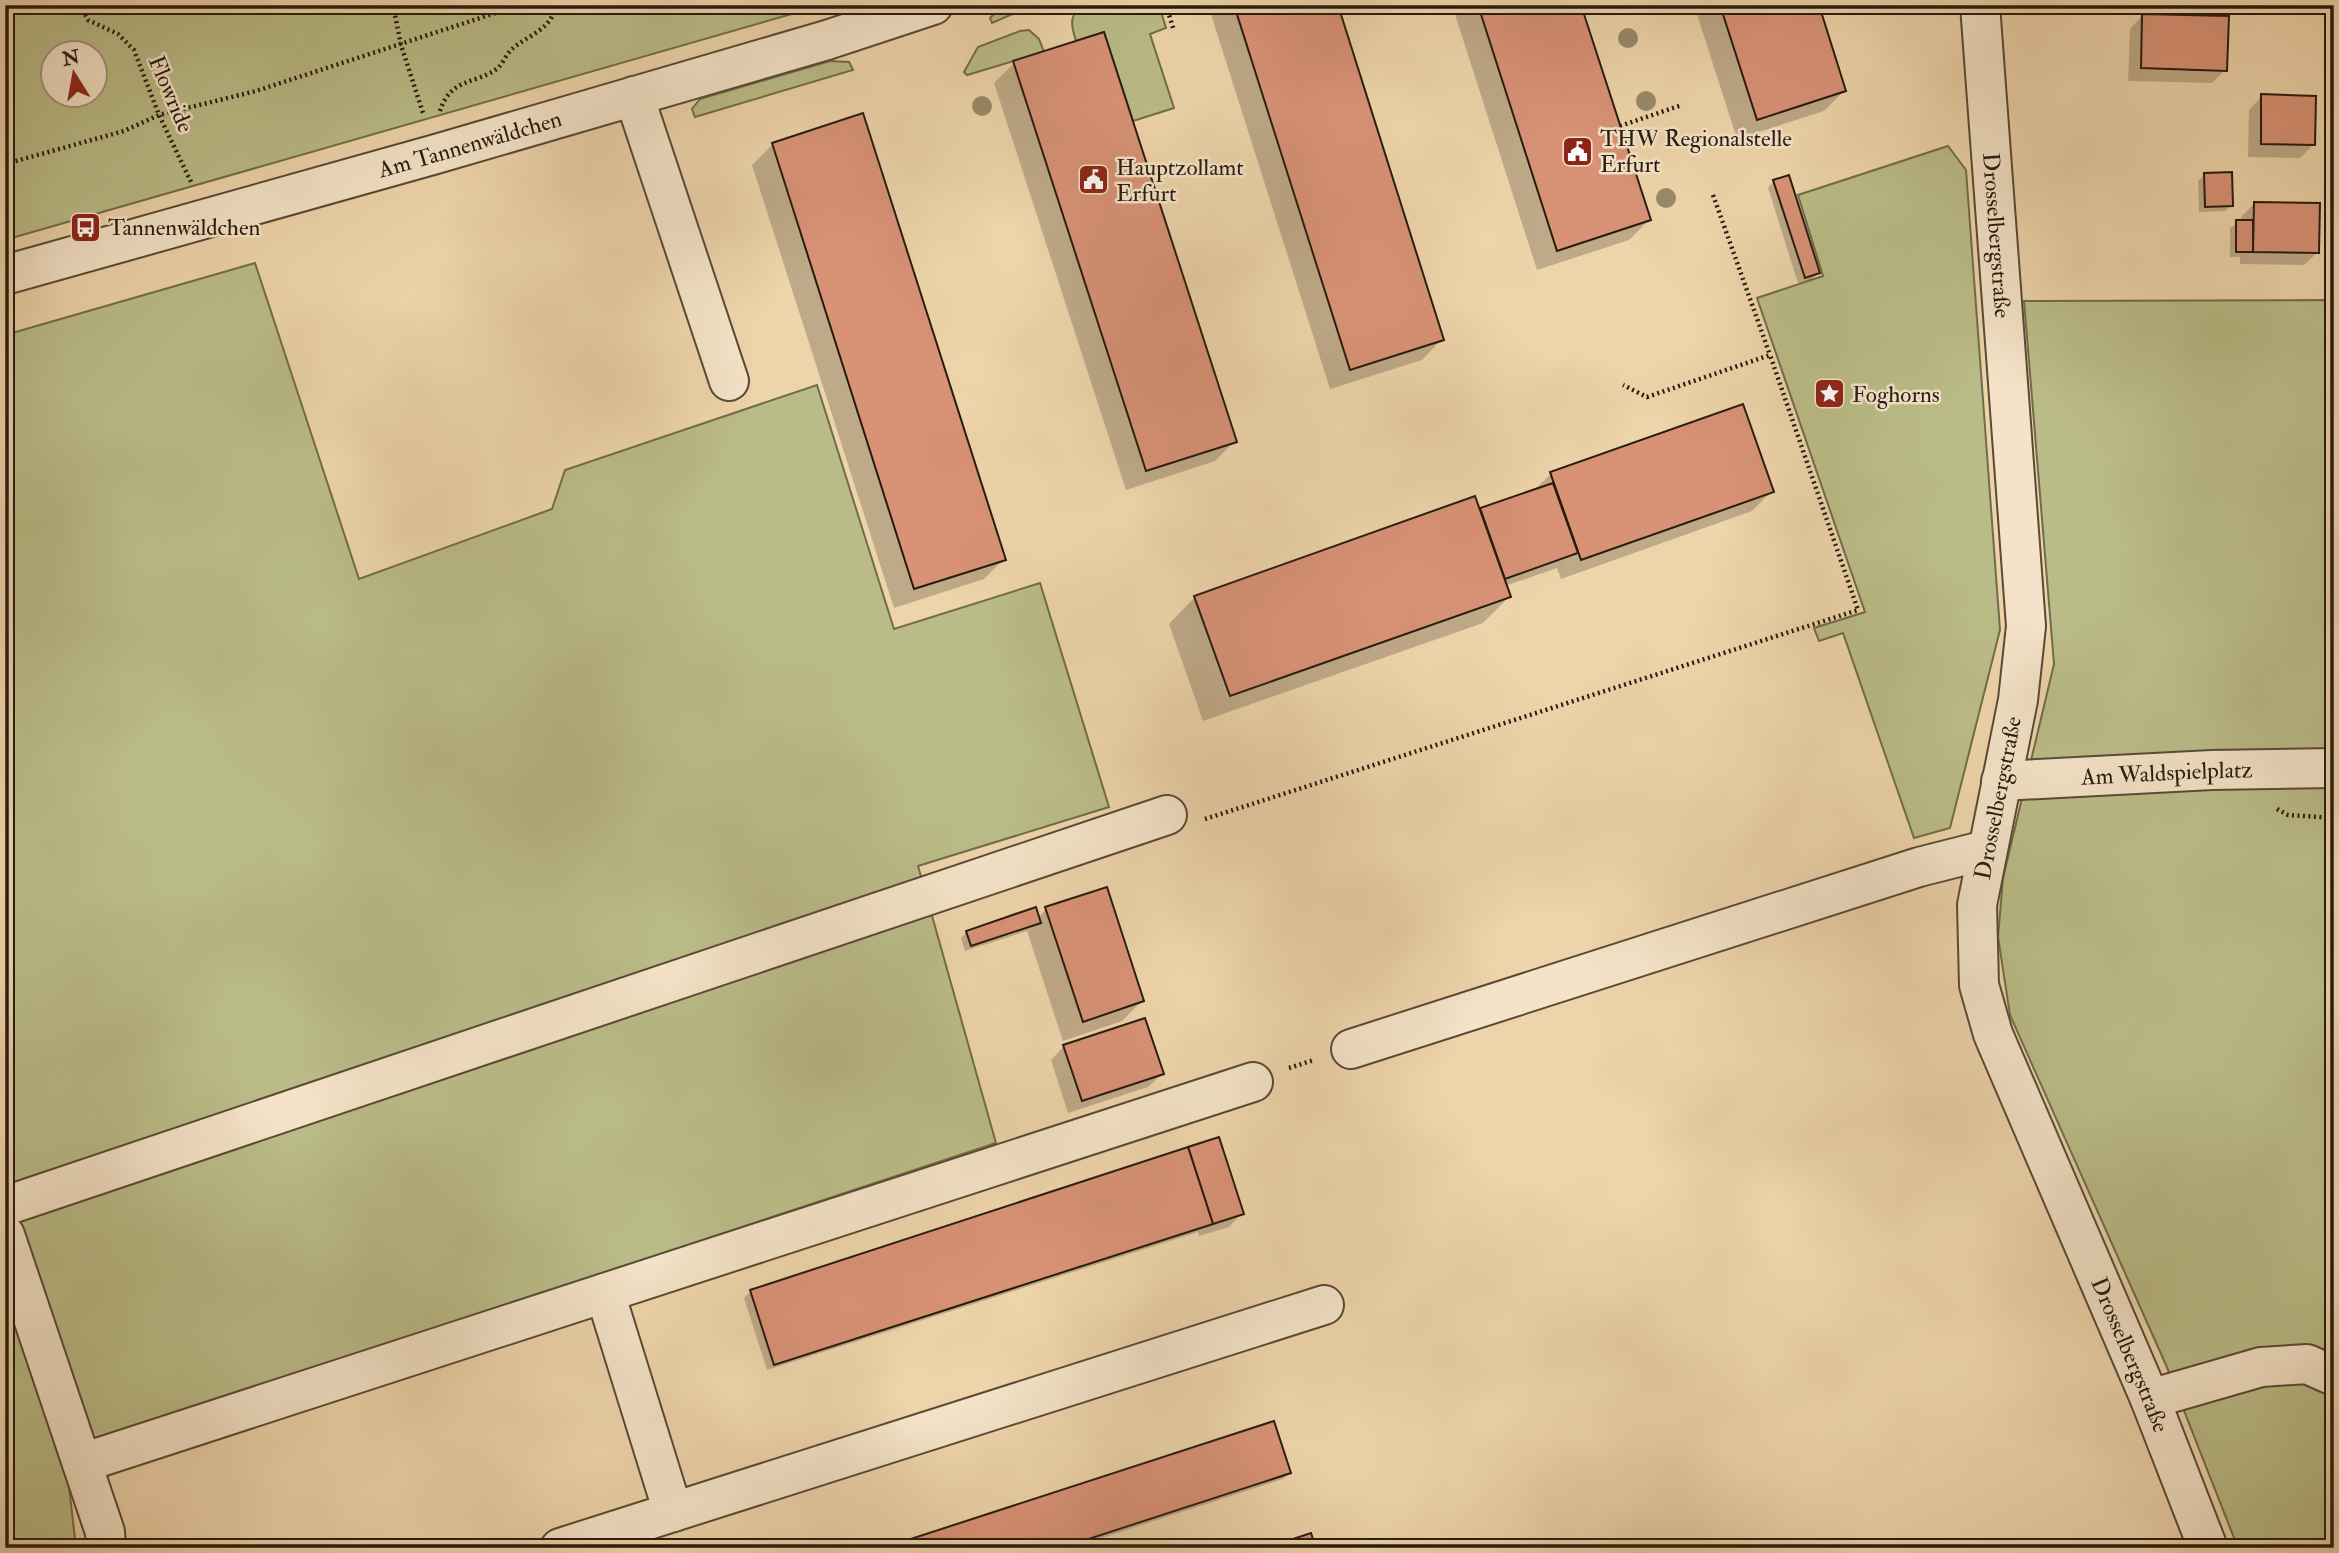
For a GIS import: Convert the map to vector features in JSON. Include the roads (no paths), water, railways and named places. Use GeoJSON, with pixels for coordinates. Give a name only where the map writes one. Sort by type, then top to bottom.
{"type":"FeatureCollection","features":[{"type":"Feature","properties":{"kind":"street","name":"Am Tannenwäldchen"},"geometry":{"type":"LineString","coordinates":[[5,275],[436,154],[827,40],[933,5]]}},
{"type":"Feature","properties":{"kind":"street","name":"Drosselbergstraße"},"geometry":{"type":"LineString","coordinates":[[1980,5],[2026,626],[2018,700],[1977,905],[1979,985],[1993,1034],[2150,1399],[2208,1548]]}},
{"type":"Feature","properties":{"kind":"street"},"geometry":{"type":"LineString","coordinates":[[634,96],[729,381]]}},
{"type":"Feature","properties":{"kind":"street","name":"Am Waldspielplatz"},"geometry":{"type":"LineString","coordinates":[[2001,781],[2212,770],[2334,768]]}},
{"type":"Feature","properties":{"kind":"street"},"geometry":{"type":"LineString","coordinates":[[5,1206],[1182,818]]}},
{"type":"Feature","properties":{"kind":"street"},"geometry":{"type":"LineString","coordinates":[[1351,1049],[1919,867],[1986,850]]}},
{"type":"Feature","properties":{"kind":"street"},"geometry":{"type":"LineString","coordinates":[[82,1463],[1253,1082]]}},
{"type":"Feature","properties":{"kind":"street"},"geometry":{"type":"LineString","coordinates":[[5,1235],[105,1532],[106,1548]]}},
{"type":"Feature","properties":{"kind":"street"},"geometry":{"type":"LineString","coordinates":[[605,1293],[673,1512]]}},
{"type":"Feature","properties":{"kind":"street"},"geometry":{"type":"LineString","coordinates":[[560,1548],[1324,1305]]}},
{"type":"Feature","properties":{"kind":"street"},"geometry":{"type":"LineString","coordinates":[[2150,1399],[2261,1367],[2307,1364],[2334,1376]]}},
{"type":"Feature","properties":{"kind":"place","name":"THW Regionalstelle Erfurt"},"geometry":{"type":"Point","coordinates":[1577,151]}},
{"type":"Feature","properties":{"kind":"place","name":"Hauptzollamt Erfurt"},"geometry":{"type":"Point","coordinates":[1093,180]}},
{"type":"Feature","properties":{"kind":"place","name":"Tannenwäldchen"},"geometry":{"type":"Point","coordinates":[85,227]}},
{"type":"Feature","properties":{"kind":"place","name":"Foghorns"},"geometry":{"type":"Point","coordinates":[1829,394]}}]}
